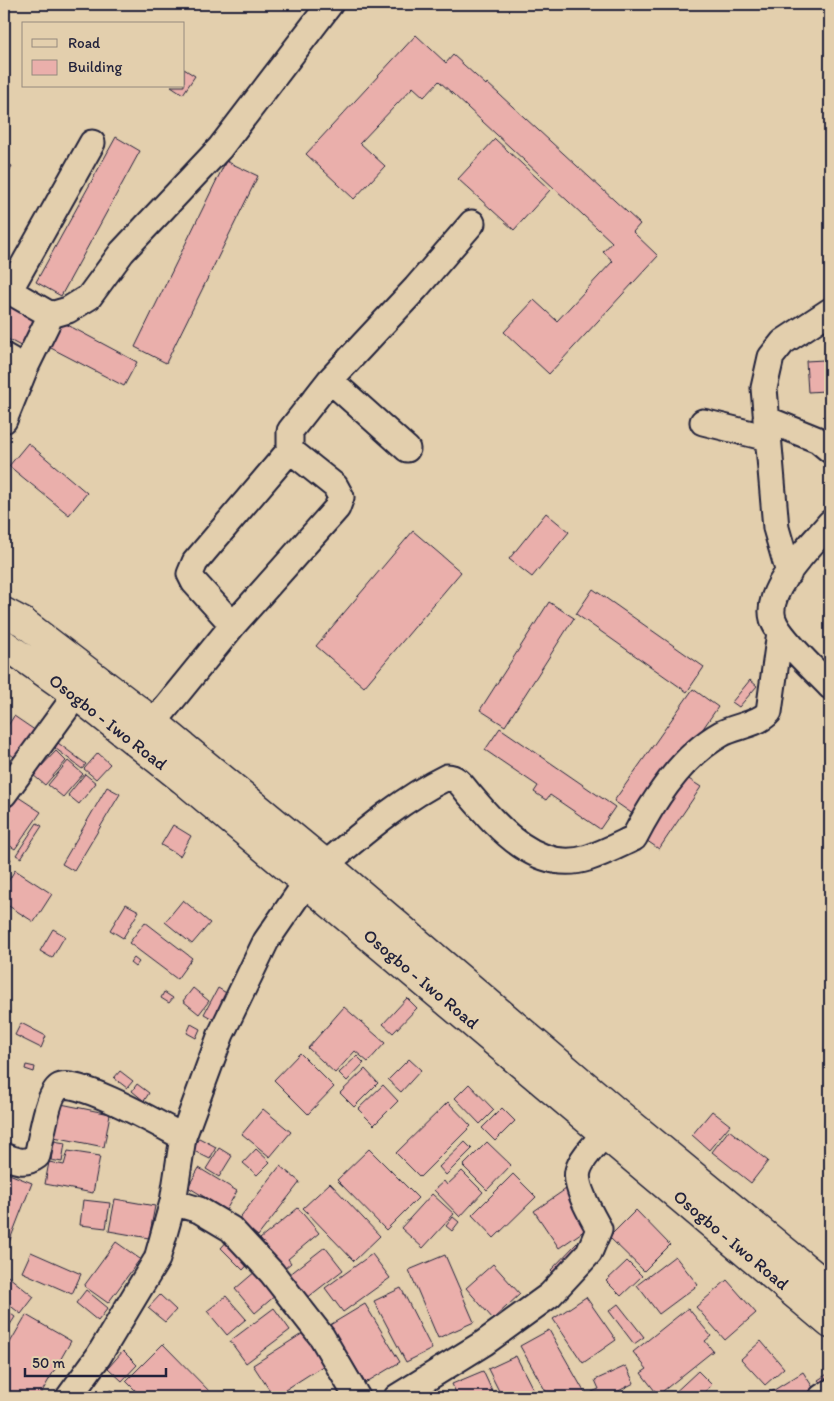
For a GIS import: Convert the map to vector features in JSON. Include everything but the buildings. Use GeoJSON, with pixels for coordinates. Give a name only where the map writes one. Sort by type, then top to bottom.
{"type":"FeatureCollection","features":[{"type":"Feature","properties":{"kind":"main road","name":"Osogbo - Iwo Road"},"geometry":{"type":"LineString","coordinates":[[4,612],[23,622],[154,722],[326,864],[619,1114],[830,1288]]}},
{"type":"Feature","properties":{"kind":"main road","name":"Osogbo - Iwo Road"},"geometry":{"type":"LineString","coordinates":[[4,644],[76,695],[241,829],[830,1324]]}},
{"type":"Feature","properties":{"kind":"main road"},"geometry":{"type":"LineString","coordinates":[[241,829],[258,808]]}},
{"type":"Feature","properties":{"kind":"street"},"geometry":{"type":"LineString","coordinates":[[4,420],[14,362],[51,315],[68,310],[89,297],[122,252],[220,148],[330,4]]}},
{"type":"Feature","properties":{"kind":"street"},"geometry":{"type":"LineString","coordinates":[[51,315],[7,289],[92,143]]}},
{"type":"Feature","properties":{"kind":"street"},"geometry":{"type":"LineString","coordinates":[[232,625],[194,582],[190,574],[195,562],[290,450],[290,431],[330,380],[416,288],[472,223]]}},
{"type":"Feature","properties":{"kind":"street"},"geometry":{"type":"LineString","coordinates":[[789,573],[776,528],[764,388],[771,357],[783,342],[830,311]]}},
{"type":"Feature","properties":{"kind":"street"},"geometry":{"type":"LineString","coordinates":[[330,380],[407,450]]}},
{"type":"Feature","properties":{"kind":"street"},"geometry":{"type":"LineString","coordinates":[[703,422],[767,429],[818,440],[830,450]]}},
{"type":"Feature","properties":{"kind":"street"},"geometry":{"type":"LineString","coordinates":[[154,722],[232,625],[336,508],[341,497],[335,486],[290,450]]}},
{"type":"Feature","properties":{"kind":"street"},"geometry":{"type":"LineString","coordinates":[[830,523],[778,586],[771,603],[773,619],[780,632],[830,686]]}},
{"type":"Feature","properties":{"kind":"street"},"geometry":{"type":"LineString","coordinates":[[326,864],[391,812],[430,785],[447,777],[458,780],[491,819],[517,843],[540,856],[563,862],[587,858],[634,838],[644,818],[697,748],[722,733],[764,718],[769,712],[780,632]]}},
{"type":"Feature","properties":{"kind":"street"},"geometry":{"type":"LineString","coordinates":[[4,794],[76,695]]}},
{"type":"Feature","properties":{"kind":"street"},"geometry":{"type":"LineString","coordinates":[[69,1397],[98,1357],[157,1258],[173,1202],[183,1137],[221,1034],[266,941],[306,884]]}},
{"type":"Feature","properties":{"kind":"street"},"geometry":{"type":"LineString","coordinates":[[4,1156],[21,1162],[30,1162],[37,1156],[52,1096],[58,1087],[65,1084],[80,1087],[128,1107],[183,1137]]}},
{"type":"Feature","properties":{"kind":"street"},"geometry":{"type":"LineString","coordinates":[[397,1397],[484,1344],[550,1294],[589,1253],[599,1229],[588,1209],[577,1180],[577,1172],[581,1164],[605,1134]]}},
{"type":"Feature","properties":{"kind":"street"},"geometry":{"type":"LineString","coordinates":[[173,1202],[199,1210],[231,1229],[272,1273],[322,1336],[357,1397]]}},
{"type":"Feature","properties":{"kind":"street"},"geometry":{"type":"LineString","coordinates":[[822,1397],[830,1392]]}}]}
